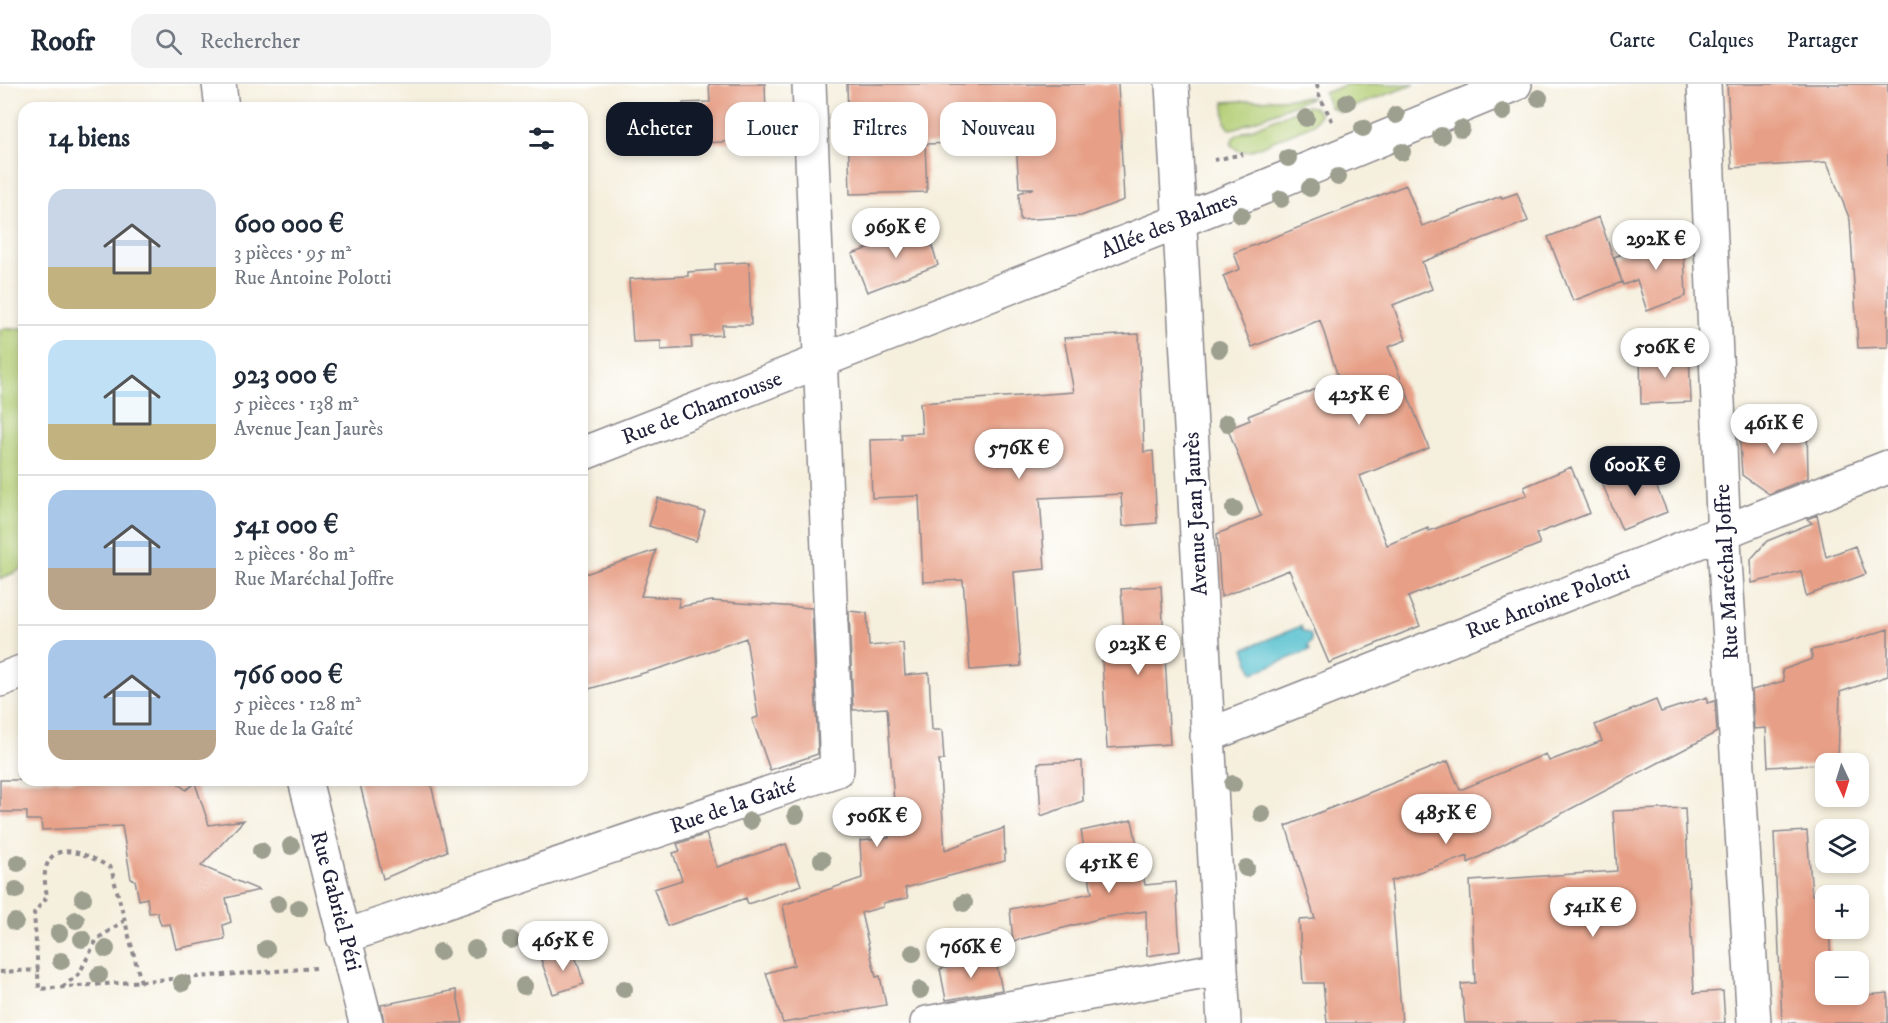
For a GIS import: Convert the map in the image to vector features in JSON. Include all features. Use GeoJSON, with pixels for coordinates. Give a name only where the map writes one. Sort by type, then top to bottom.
{"type":"FeatureCollection","features":[{"type":"Feature","properties":{"kind":"street"},"geometry":{"type":"LineString","coordinates":[[219,84],[221,102]]}},
{"type":"Feature","properties":{"kind":"street"},"geometry":{"type":"LineString","coordinates":[[809,84],[822,362]]}},
{"type":"Feature","properties":{"kind":"street","name":"Avenue Jean Jaurès"},"geometry":{"type":"LineString","coordinates":[[1172,84],[1224,1023]]}},
{"type":"Feature","properties":{"kind":"street","name":"Allée des Balmes"},"geometry":{"type":"LineString","coordinates":[[822,362],[1180,221],[1515,84]]}},
{"type":"Feature","properties":{"kind":"street","name":"Rue Maréchal Joffre"},"geometry":{"type":"LineString","coordinates":[[1704,84],[1724,533],[1754,1023]]}},
{"type":"Feature","properties":{"kind":"street","name":"Rue de Chamrousse"},"geometry":{"type":"LineString","coordinates":[[588,452],[822,362]]}},
{"type":"Feature","properties":{"kind":"street","name":"Rue de la Gaîté"},"geometry":{"type":"LineString","coordinates":[[348,951],[837,770],[822,362]]}},
{"type":"Feature","properties":{"kind":"street","name":"Rue Antoine Polotti"},"geometry":{"type":"LineString","coordinates":[[1207,736],[1888,468]]}},
{"type":"Feature","properties":{"kind":"street"},"geometry":{"type":"LineString","coordinates":[[0,680],[18,673]]}},
{"type":"Feature","properties":{"kind":"street","name":"Rue Gabriel Péri"},"geometry":{"type":"LineString","coordinates":[[307,786],[366,1023]]}},
{"type":"Feature","properties":{"kind":"street"},"geometry":{"type":"LineString","coordinates":[[927,1023],[1221,969]]}},
{"type":"Feature","properties":{"kind":"path"},"geometry":{"type":"LineString","coordinates":[[1317,84],[1319,95],[1332,121]]}},
{"type":"Feature","properties":{"kind":"path"},"geometry":{"type":"LineString","coordinates":[[1214,158],[1252,152]]}},
{"type":"Feature","properties":{"kind":"path"},"geometry":{"type":"LineString","coordinates":[[141,982],[111,868],[84,852],[63,852],[49,860],[45,871],[47,897],[34,913],[39,989],[141,982],[348,951]]}},
{"type":"Feature","properties":{"kind":"path"},"geometry":{"type":"LineString","coordinates":[[61,988],[79,974],[97,939],[124,921]]}},
{"type":"Feature","properties":{"kind":"path"},"geometry":{"type":"LineString","coordinates":[[0,972],[39,970]]}},
{"type":"Feature","properties":{"kind":"green space"},"geometry":{"type":"Polygon","coordinates":[[[1348,84],[1415,84],[1340,112],[1330,107],[1324,93],[1348,84]]]}},
{"type":"Feature","properties":{"kind":"green space"},"geometry":{"type":"Polygon","coordinates":[[[1313,97],[1236,128],[1230,129],[1225,122],[1224,102],[1313,97]]]}},
{"type":"Feature","properties":{"kind":"green space"},"geometry":{"type":"Polygon","coordinates":[[[1306,106],[1314,107],[1320,114],[1314,124],[1250,151],[1240,152],[1231,145],[1233,138],[1239,134],[1306,106]]]}},
{"type":"Feature","properties":{"kind":"green space"},"geometry":{"type":"Polygon","coordinates":[[[18,328],[18,571],[0,579],[0,329],[18,328]]]}},
{"type":"Feature","properties":{"kind":"water"},"geometry":{"type":"Polygon","coordinates":[[[1301,626],[1302,630],[1311,635],[1311,642],[1308,646],[1310,650],[1253,673],[1244,649],[1301,626]]]}},
{"type":"Feature","properties":{"kind":"building"},"geometry":{"type":"Polygon","coordinates":[[[709,84],[765,84],[766,102],[725,102],[725,142],[713,142],[713,102],[710,102],[709,84]]]}},
{"type":"Feature","properties":{"kind":"building"},"geometry":{"type":"Polygon","coordinates":[[[847,84],[1118,84],[1124,200],[1081,216],[1020,220],[1019,193],[1034,188],[1019,188],[1017,156],[1056,156],[1056,102],[940,102],[940,144],[928,144],[928,102],[847,102],[847,84]]]}},
{"type":"Feature","properties":{"kind":"building"},"geometry":{"type":"Polygon","coordinates":[[[1727,84],[1888,84],[1888,347],[1858,348],[1850,220],[1827,162],[1732,168],[1727,84]]]}},
{"type":"Feature","properties":{"kind":"building"},"geometry":{"type":"Polygon","coordinates":[[[849,156],[926,156],[927,192],[850,194],[849,156]]]}},
{"type":"Feature","properties":{"kind":"building"},"geometry":{"type":"Polygon","coordinates":[[[1406,185],[1422,226],[1501,196],[1502,198],[1517,193],[1528,221],[1422,262],[1432,289],[1393,305],[1406,340],[1388,347],[1429,448],[1360,476],[1387,545],[1428,528],[1429,531],[1527,495],[1524,487],[1571,467],[1590,513],[1536,534],[1540,544],[1408,597],[1420,626],[1329,663],[1289,570],[1221,597],[1217,534],[1261,516],[1228,429],[1250,420],[1248,416],[1339,380],[1320,320],[1252,347],[1223,276],[1240,269],[1234,253],[1406,185]]]}},
{"type":"Feature","properties":{"kind":"building"},"geometry":{"type":"Polygon","coordinates":[[[1599,217],[1622,282],[1573,301],[1548,237],[1599,217]]]}},
{"type":"Feature","properties":{"kind":"building"},"geometry":{"type":"Polygon","coordinates":[[[930,226],[932,246],[938,265],[867,292],[852,254],[930,226]]]}},
{"type":"Feature","properties":{"kind":"building"},"geometry":{"type":"Polygon","coordinates":[[[1683,232],[1686,296],[1647,311],[1637,280],[1623,285],[1614,257],[1683,232]]]}},
{"type":"Feature","properties":{"kind":"building"},"geometry":{"type":"Polygon","coordinates":[[[749,262],[751,325],[722,325],[722,335],[691,337],[692,348],[661,350],[661,341],[633,342],[629,279],[688,276],[688,272],[715,270],[715,264],[749,262]]]}},
{"type":"Feature","properties":{"kind":"building"},"geometry":{"type":"Polygon","coordinates":[[[1139,334],[1144,452],[1153,451],[1157,523],[1123,526],[1121,494],[1040,498],[1045,569],[1014,572],[1021,666],[970,670],[963,580],[923,582],[919,496],[872,498],[870,440],[902,439],[901,434],[922,433],[920,403],[1074,392],[1064,338],[1139,334]]]}},
{"type":"Feature","properties":{"kind":"building"},"geometry":{"type":"Polygon","coordinates":[[[1689,353],[1691,402],[1641,404],[1640,355],[1689,353]]]}},
{"type":"Feature","properties":{"kind":"building"},"geometry":{"type":"Polygon","coordinates":[[[1807,424],[1808,478],[1769,494],[1742,475],[1739,426],[1807,424]]]}},
{"type":"Feature","properties":{"kind":"building"},"geometry":{"type":"Polygon","coordinates":[[[1647,463],[1667,512],[1622,530],[1602,483],[1647,463]]]}},
{"type":"Feature","properties":{"kind":"building"},"geometry":{"type":"Polygon","coordinates":[[[658,498],[705,512],[696,541],[649,526],[658,498]]]}},
{"type":"Feature","properties":{"kind":"building"},"geometry":{"type":"Polygon","coordinates":[[[1817,515],[1826,557],[1855,546],[1866,574],[1806,596],[1801,571],[1752,583],[1751,559],[1767,541],[1812,523],[1807,519],[1817,515]]]}},
{"type":"Feature","properties":{"kind":"building"},"geometry":{"type":"Polygon","coordinates":[[[656,550],[641,596],[680,598],[678,607],[712,601],[812,608],[818,754],[770,770],[752,719],[758,717],[746,638],[664,667],[588,689],[588,573],[656,550]]]}},
{"type":"Feature","properties":{"kind":"building"},"geometry":{"type":"Polygon","coordinates":[[[1161,586],[1170,744],[1107,748],[1102,661],[1126,660],[1121,589],[1161,586]]]}},
{"type":"Feature","properties":{"kind":"building"},"geometry":{"type":"Polygon","coordinates":[[[849,611],[867,613],[869,646],[903,643],[905,675],[929,673],[932,730],[942,730],[944,760],[939,760],[945,850],[1004,828],[1005,861],[905,888],[908,898],[883,903],[883,907],[861,913],[876,977],[880,976],[886,1005],[783,1023],[766,973],[794,965],[783,905],[862,878],[860,841],[889,838],[888,816],[895,816],[887,708],[853,710],[849,611]]]}},
{"type":"Feature","properties":{"kind":"building"},"geometry":{"type":"Polygon","coordinates":[[[1888,629],[1888,676],[1840,692],[1838,753],[1815,753],[1815,764],[1768,767],[1766,728],[1754,729],[1752,690],[1784,681],[1782,670],[1812,659],[1811,650],[1845,643],[1888,629]]]}},
{"type":"Feature","properties":{"kind":"building"},"geometry":{"type":"Polygon","coordinates":[[[1707,697],[1707,703],[1715,701],[1717,732],[1468,863],[1468,856],[1391,881],[1402,1023],[1327,1023],[1323,983],[1303,983],[1299,920],[1315,919],[1286,826],[1448,761],[1460,790],[1546,754],[1549,761],[1602,741],[1595,725],[1656,700],[1661,712],[1707,697]]]}},
{"type":"Feature","properties":{"kind":"building"},"geometry":{"type":"Polygon","coordinates":[[[1082,761],[1083,801],[1041,816],[1038,763],[1082,761]]]}},
{"type":"Feature","properties":{"kind":"building"},"geometry":{"type":"Polygon","coordinates":[[[0,780],[18,780],[18,786],[181,786],[186,790],[191,786],[196,786],[209,825],[244,820],[201,866],[259,890],[226,898],[231,922],[223,925],[225,939],[176,949],[170,924],[161,925],[157,912],[149,913],[147,898],[139,900],[135,880],[131,879],[122,826],[42,830],[41,820],[27,820],[27,812],[0,812],[0,780]]]}},
{"type":"Feature","properties":{"kind":"building"},"geometry":{"type":"Polygon","coordinates":[[[360,786],[431,786],[447,851],[383,879],[360,786]]]}},
{"type":"Feature","properties":{"kind":"building"},"geometry":{"type":"Polygon","coordinates":[[[1685,808],[1694,993],[1723,991],[1725,1023],[1465,1023],[1461,984],[1475,983],[1470,881],[1617,871],[1613,811],[1685,808]]]}},
{"type":"Feature","properties":{"kind":"building"},"geometry":{"type":"Polygon","coordinates":[[[1132,820],[1145,885],[1176,882],[1180,951],[1147,956],[1146,911],[1102,918],[1013,941],[1010,909],[1092,893],[1081,831],[1132,820]]]}},
{"type":"Feature","properties":{"kind":"building"},"geometry":{"type":"Polygon","coordinates":[[[1807,831],[1812,895],[1815,895],[1815,939],[1830,939],[1830,951],[1815,951],[1815,1005],[1869,1005],[1869,995],[1888,993],[1888,1023],[1782,1023],[1774,833],[1807,831]]]}},
{"type":"Feature","properties":{"kind":"building"},"geometry":{"type":"Polygon","coordinates":[[[706,834],[717,867],[786,844],[801,885],[748,904],[746,898],[667,926],[654,889],[682,880],[673,853],[680,851],[677,844],[706,834]]]}},
{"type":"Feature","properties":{"kind":"building"},"geometry":{"type":"Polygon","coordinates":[[[573,949],[584,984],[553,994],[541,960],[573,949]]]}},
{"type":"Feature","properties":{"kind":"building"},"geometry":{"type":"Polygon","coordinates":[[[995,958],[1002,990],[946,1000],[940,969],[995,958]]]}},
{"type":"Feature","properties":{"kind":"building"},"geometry":{"type":"Polygon","coordinates":[[[456,990],[463,1023],[384,1023],[381,1005],[456,990]]]}}]}
